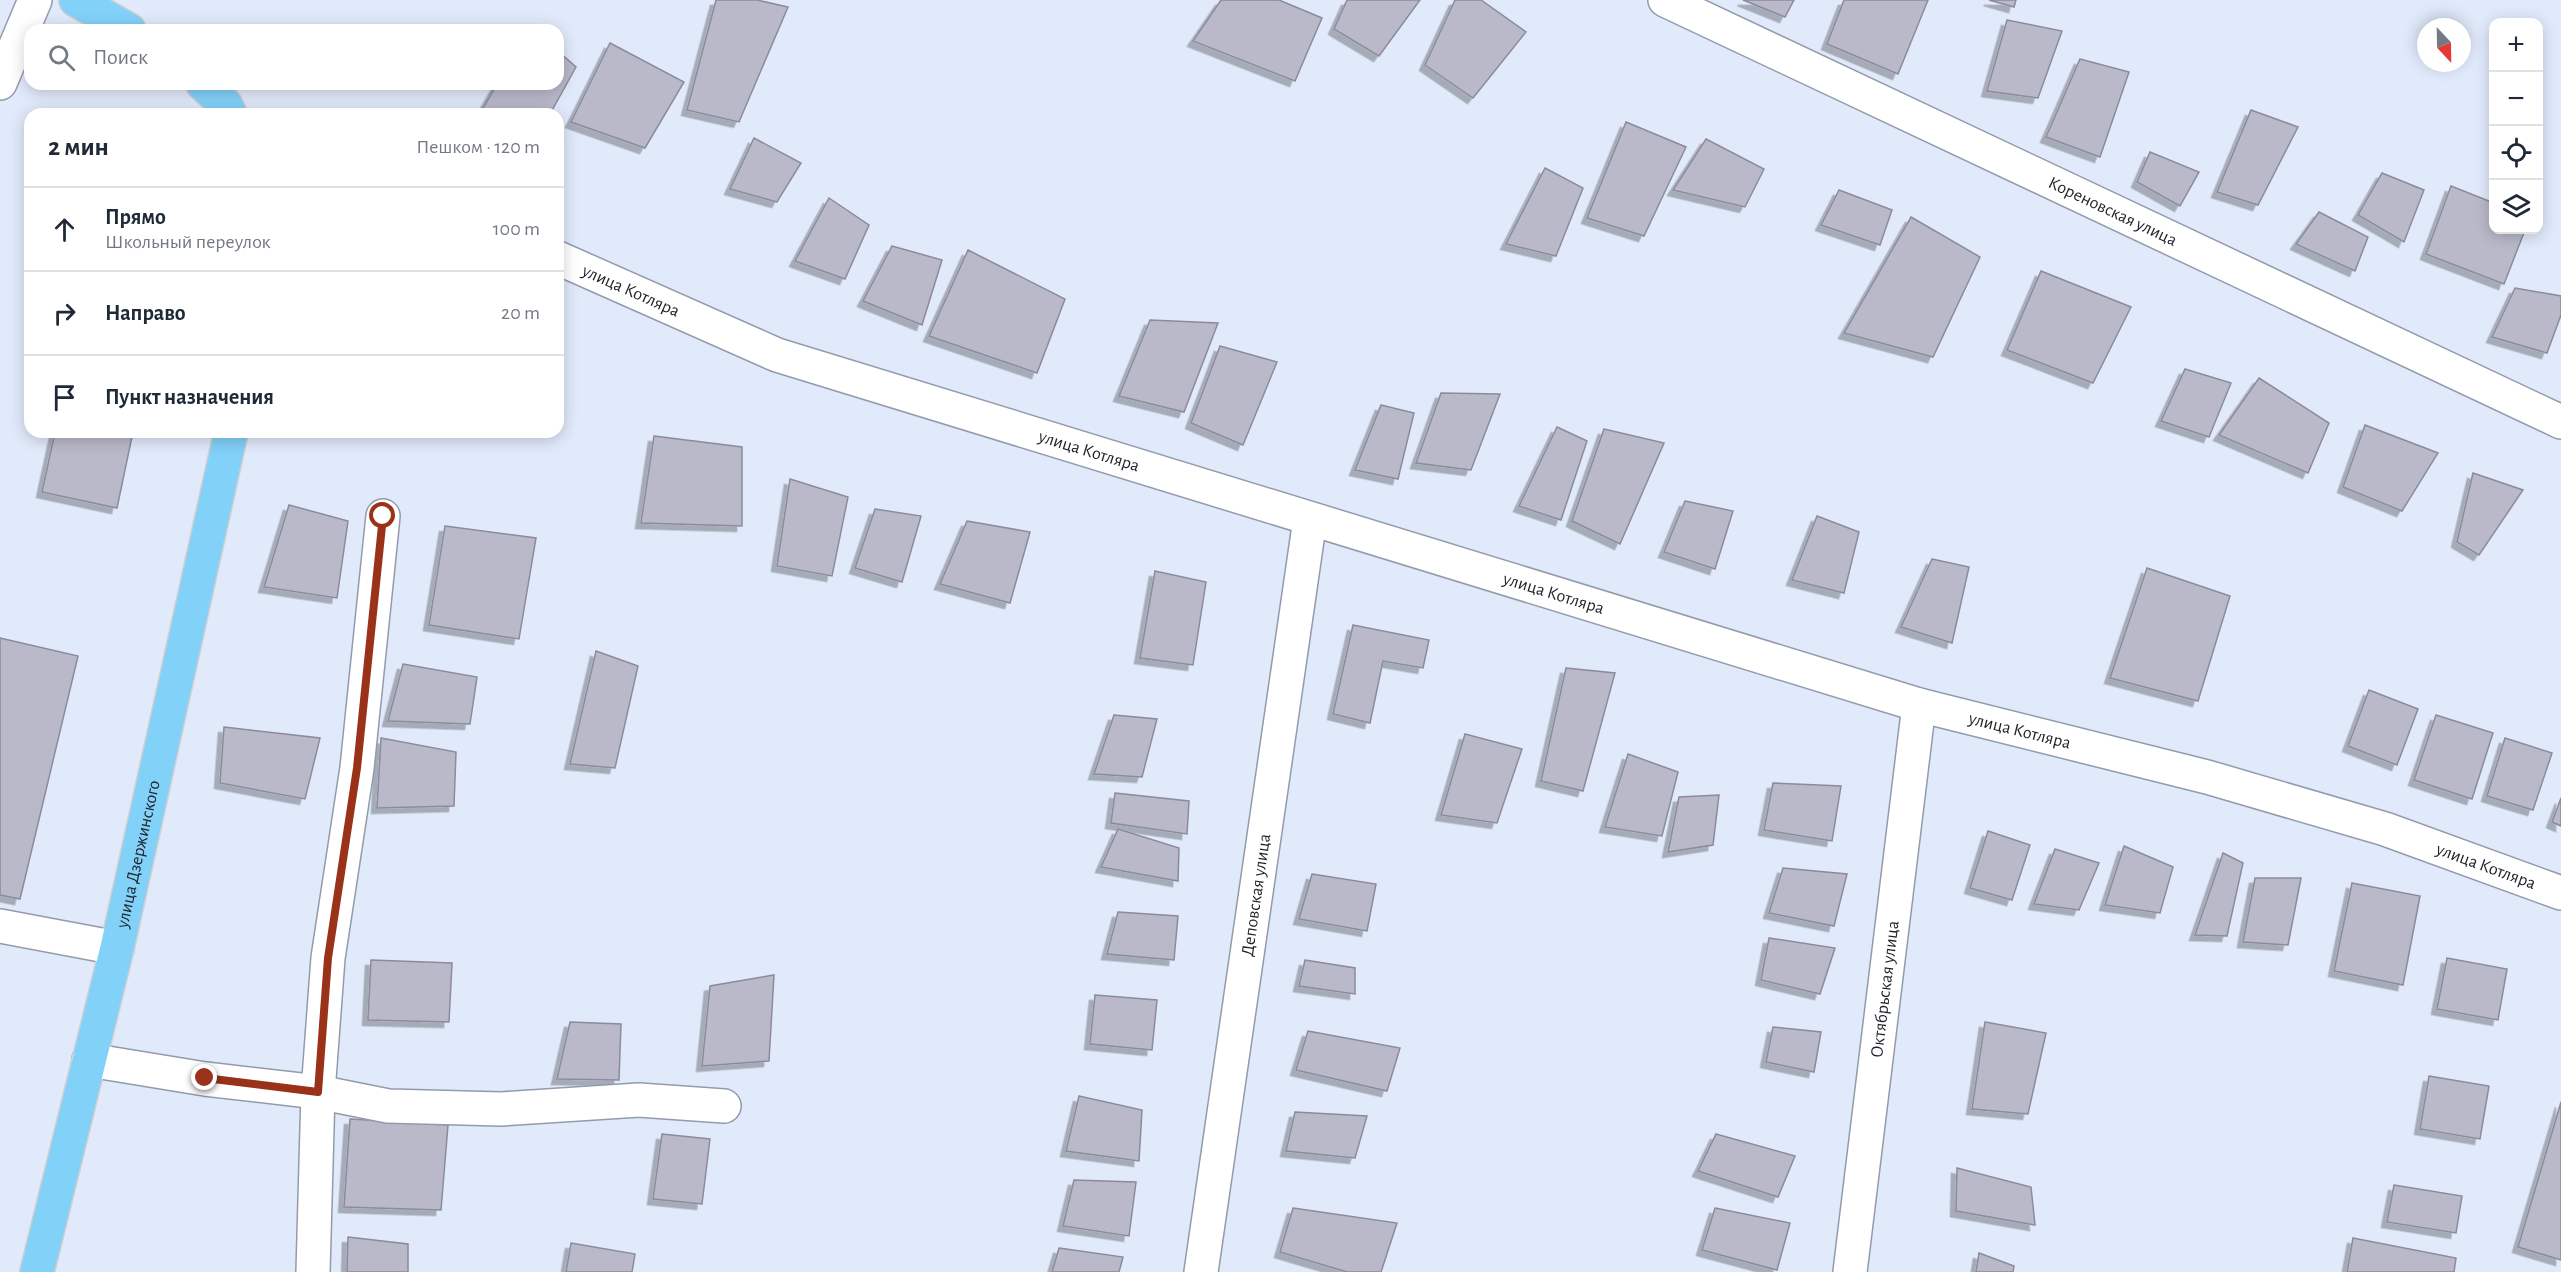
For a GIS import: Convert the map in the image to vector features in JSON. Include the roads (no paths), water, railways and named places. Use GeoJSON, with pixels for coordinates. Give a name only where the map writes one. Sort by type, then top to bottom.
{"type":"FeatureCollection","features":[{"type":"Feature","properties":{"kind":"main road"},"geometry":{"type":"LineString","coordinates":[[76,0],[118,24]]}},
{"type":"Feature","properties":{"kind":"main road"},"geometry":{"type":"LineString","coordinates":[[210,90],[227,108]]}},
{"type":"Feature","properties":{"kind":"main road","name":"улица Дзержинского"},"geometry":{"type":"LineString","coordinates":[[37,1272],[117,948],[230,438]]}},
{"type":"Feature","properties":{"kind":"street"},"geometry":{"type":"LineString","coordinates":[[24,24],[34,0]]}},
{"type":"Feature","properties":{"kind":"street","name":"Кореновская улица"},"geometry":{"type":"LineString","coordinates":[[1665,0],[2561,422]]}},
{"type":"Feature","properties":{"kind":"street"},"geometry":{"type":"LineString","coordinates":[[0,83],[24,24]]}},
{"type":"Feature","properties":{"kind":"street","name":"улица Котляра"},"geometry":{"type":"LineString","coordinates":[[564,261],[777,355],[1920,705],[2207,777],[2385,829],[2561,892]]}},
{"type":"Feature","properties":{"kind":"street"},"geometry":{"type":"LineString","coordinates":[[313,1272],[318,1092],[328,958],[357,768],[383,516]]}},
{"type":"Feature","properties":{"kind":"street","name":"Деповская улица"},"geometry":{"type":"LineString","coordinates":[[1200,1272],[1310,519]]}},
{"type":"Feature","properties":{"kind":"street","name":"Октябрьская улица"},"geometry":{"type":"LineString","coordinates":[[1850,1272],[1920,705]]}},
{"type":"Feature","properties":{"kind":"street"},"geometry":{"type":"LineString","coordinates":[[0,926],[117,948]]}},
{"type":"Feature","properties":{"kind":"street"},"geometry":{"type":"LineString","coordinates":[[89,1060],[318,1092],[388,1106],[501,1109],[639,1100],[724,1106]]}}]}
